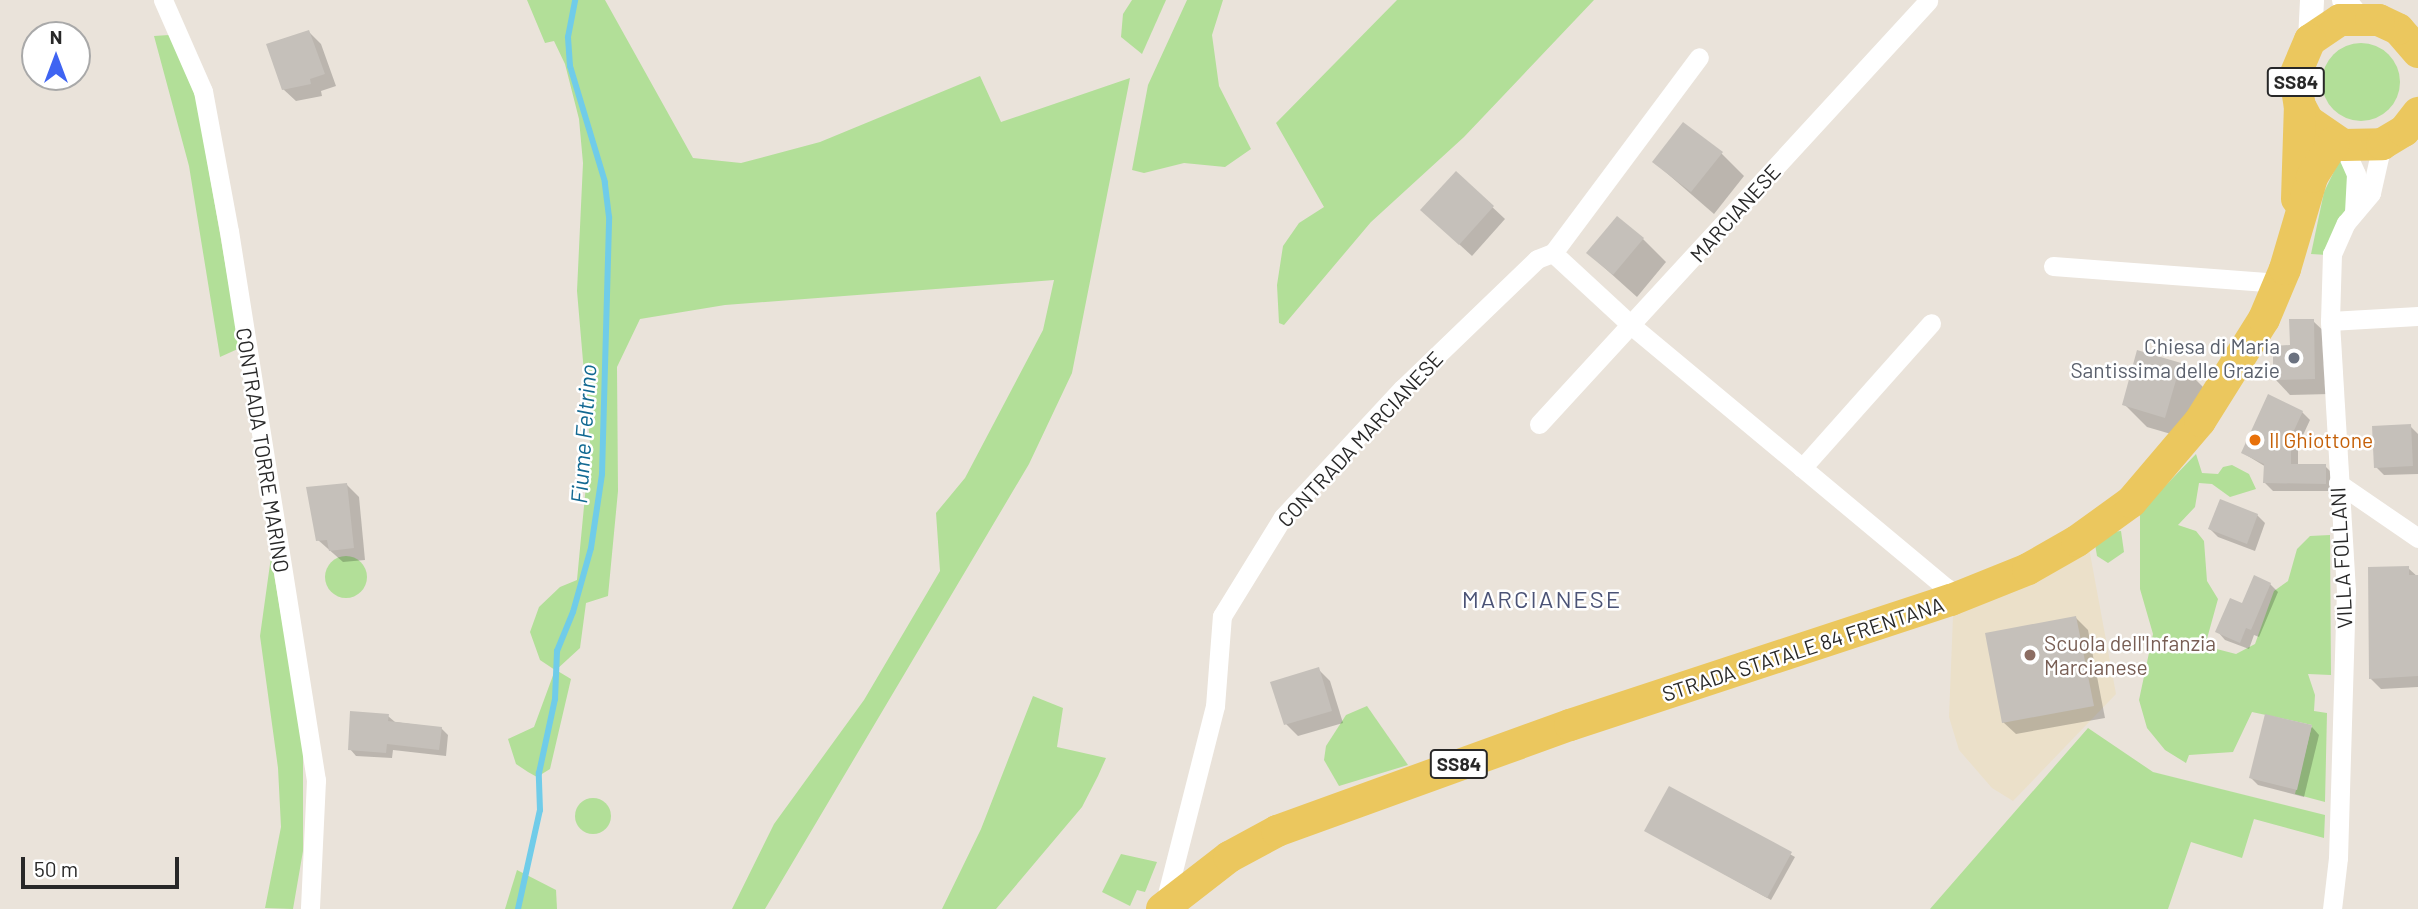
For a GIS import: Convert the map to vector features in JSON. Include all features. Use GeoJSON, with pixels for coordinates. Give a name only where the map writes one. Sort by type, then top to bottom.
{"type":"FeatureCollection","features":[{"type":"Feature","properties":{"kind":"main road","name":"SS84"},"geometry":{"type":"LineString","coordinates":[[2339,144],[2308,121],[2300,106],[2295,76],[2310,40],[2351,9],[2411,34]]}},
{"type":"Feature","properties":{"kind":"main road","name":"STRADA STATALE 84 FRENTANA"},"geometry":{"type":"LineString","coordinates":[[2298,216],[2300,106]]}},
{"type":"Feature","properties":{"kind":"main road"},"geometry":{"type":"LineString","coordinates":[[2339,144],[2405,131]]}},
{"type":"Feature","properties":{"kind":"main road","name":"STRADA STATALE 84 FRENTANA"},"geometry":{"type":"LineString","coordinates":[[1163,907],[1229,857],[1277,831],[1570,725],[1951,600],[2028,569],[2131,502],[2200,421],[2264,319],[2279,283],[2312,177],[2339,144]]}},
{"type":"Feature","properties":{"kind":"street","name":"CONTRADA TORRE MARINO"},"geometry":{"type":"LineString","coordinates":[[163,0],[203,91],[231,244],[316,780],[310,909]]}},
{"type":"Feature","properties":{"kind":"street"},"geometry":{"type":"LineString","coordinates":[[2310,40],[2312,0]]}},
{"type":"Feature","properties":{"kind":"street","name":"MARCIANESE"},"geometry":{"type":"LineString","coordinates":[[1539,424],[1633,326],[1928,1]]}},
{"type":"Feature","properties":{"kind":"street","name":"CONTRADA MARCIANESE"},"geometry":{"type":"LineString","coordinates":[[1163,907],[1215,706],[1222,616],[1283,517],[1402,388],[1537,259],[1553,253],[1699,57]]}},
{"type":"Feature","properties":{"kind":"street","name":"VILLA FOLLANI"},"geometry":{"type":"LineString","coordinates":[[2332,909],[2342,769],[2346,591],[2330,321],[2332,254],[2354,213],[2371,193],[2405,131]]}},
{"type":"Feature","properties":{"kind":"street","name":"VILLA FOLLANI"},"geometry":{"type":"LineString","coordinates":[[2339,144],[2356,174],[2354,213]]}},
{"type":"Feature","properties":{"kind":"street"},"geometry":{"type":"LineString","coordinates":[[1553,253],[1633,326],[1947,588],[1951,600]]}},
{"type":"Feature","properties":{"kind":"street"},"geometry":{"type":"LineString","coordinates":[[2053,266],[2279,283]]}},
{"type":"Feature","properties":{"kind":"street"},"geometry":{"type":"LineString","coordinates":[[2330,321],[2418,316]]}},
{"type":"Feature","properties":{"kind":"street"},"geometry":{"type":"LineString","coordinates":[[1802,468],[1930,323]]}},
{"type":"Feature","properties":{"kind":"street"},"geometry":{"type":"LineString","coordinates":[[2338,483],[2418,538]]}},
{"type":"Feature","properties":{"kind":"shaded area","name":"Scuola dell'Infanzia Marcianese"},"geometry":{"type":"Polygon","coordinates":[[[2089,548],[2116,694],[2013,801],[1992,788],[1959,750],[1949,717],[1953,616],[2051,573],[2089,548]]]}},
{"type":"Feature","properties":{"kind":"green space"},"geometry":{"type":"Polygon","coordinates":[[[527,0],[605,0],[693,158],[741,163],[820,142],[980,76],[1001,122],[1130,78],[1072,373],[1029,464],[765,909],[732,909],[774,824],[864,700],[940,571],[936,513],[965,478],[1043,330],[1054,280],[725,305],[640,319],[617,367],[618,491],[608,596],[586,603],[580,648],[556,670],[571,679],[550,769],[537,777],[516,764],[508,739],[534,727],[555,670],[540,660],[530,632],[539,607],[560,587],[577,580],[590,443],[577,291],[583,163],[579,119],[565,64],[554,41],[545,43],[527,0]]]}},
{"type":"Feature","properties":{"kind":"green space"},"geometry":{"type":"Polygon","coordinates":[[[1132,0],[1166,0],[1142,54],[1121,37],[1123,14],[1132,0]]]}},
{"type":"Feature","properties":{"kind":"green space"},"geometry":{"type":"Polygon","coordinates":[[[1187,0],[1223,0],[1212,35],[1219,86],[1251,149],[1225,167],[1184,163],[1144,173],[1132,170],[1148,85],[1187,0]]]}},
{"type":"Feature","properties":{"kind":"green space"},"geometry":{"type":"Polygon","coordinates":[[[1397,0],[1594,0],[1464,137],[1371,222],[1284,325],[1279,323],[1277,285],[1283,246],[1299,223],[1324,207],[1276,123],[1397,0]]]}},
{"type":"Feature","properties":{"kind":"green space"},"geometry":{"type":"Polygon","coordinates":[[[169,35],[196,97],[240,348],[220,357],[189,166],[154,36],[169,35]]]}},
{"type":"Feature","properties":{"kind":"green space"},"geometry":{"type":"Polygon","coordinates":[[[2353,43],[2369,43],[2383,49],[2394,60],[2400,74],[2400,90],[2394,104],[2383,115],[2369,121],[2353,121],[2339,115],[2328,104],[2322,90],[2322,74],[2328,60],[2339,49],[2353,43]]]}},
{"type":"Feature","properties":{"kind":"green space"},"geometry":{"type":"Polygon","coordinates":[[[2340,159],[2351,175],[2346,209],[2327,255],[2311,254],[2324,192],[2340,159]]]}},
{"type":"Feature","properties":{"kind":"green space"},"geometry":{"type":"Polygon","coordinates":[[[2196,454],[2202,473],[2218,474],[2223,467],[2232,465],[2249,474],[2256,489],[2230,497],[2212,484],[2199,483],[2195,507],[2178,525],[2196,531],[2204,541],[2207,581],[2218,599],[2205,646],[2236,654],[2255,644],[2274,591],[2288,581],[2297,549],[2310,536],[2330,535],[2331,675],[2308,674],[2315,695],[2314,711],[2327,713],[2325,802],[2295,794],[2312,725],[2252,712],[2233,752],[2189,755],[2186,763],[2165,750],[2147,728],[2139,700],[2153,634],[2140,589],[2140,512],[2196,454]]]}},
{"type":"Feature","properties":{"kind":"green space"},"geometry":{"type":"Polygon","coordinates":[[[2121,531],[2124,552],[2108,563],[2097,556],[2095,544],[2111,532],[2121,531]]]}},
{"type":"Feature","properties":{"kind":"green space"},"geometry":{"type":"Polygon","coordinates":[[[346,556],[361,562],[367,577],[361,592],[346,598],[331,592],[325,577],[331,562],[346,556]]]}},
{"type":"Feature","properties":{"kind":"green space"},"geometry":{"type":"Polygon","coordinates":[[[271,557],[303,741],[303,851],[293,909],[265,908],[281,827],[278,768],[260,636],[271,557]]]}},
{"type":"Feature","properties":{"kind":"green space"},"geometry":{"type":"Polygon","coordinates":[[[1033,696],[1063,708],[1057,747],[1106,758],[1082,807],[996,909],[942,909],[981,829],[1033,696]]]}},
{"type":"Feature","properties":{"kind":"green space"},"geometry":{"type":"Polygon","coordinates":[[[1367,706],[1408,765],[1339,786],[1324,760],[1326,746],[1346,715],[1367,706]]]}},
{"type":"Feature","properties":{"kind":"green space"},"geometry":{"type":"Polygon","coordinates":[[[2088,728],[2153,772],[2325,815],[2324,838],[2254,819],[2242,858],[2191,842],[2168,909],[1930,909],[2088,728]]]}},
{"type":"Feature","properties":{"kind":"green space"},"geometry":{"type":"Polygon","coordinates":[[[593,798],[606,803],[611,816],[606,829],[593,834],[580,829],[575,816],[580,803],[593,798]]]}},
{"type":"Feature","properties":{"kind":"green space"},"geometry":{"type":"Polygon","coordinates":[[[1121,854],[1157,862],[1145,892],[1137,890],[1130,906],[1102,892],[1121,854]]]}},
{"type":"Feature","properties":{"kind":"green space"},"geometry":{"type":"Polygon","coordinates":[[[517,870],[556,890],[557,909],[505,909],[517,870]]]}},
{"type":"Feature","properties":{"kind":"building"},"geometry":{"type":"Polygon","coordinates":[[[309,30],[325,74],[310,79],[311,84],[282,90],[266,44],[309,30]]]}},
{"type":"Feature","properties":{"kind":"building"},"geometry":{"type":"Polygon","coordinates":[[[1683,122],[1723,152],[1691,192],[1652,162],[1683,122]]]}},
{"type":"Feature","properties":{"kind":"building"},"geometry":{"type":"Polygon","coordinates":[[[1456,171],[1494,206],[1459,245],[1420,210],[1456,171]]]}},
{"type":"Feature","properties":{"kind":"building"},"geometry":{"type":"Polygon","coordinates":[[[1617,216],[1644,238],[1613,275],[1586,253],[1617,216]]]}},
{"type":"Feature","properties":{"kind":"building","name":"Chiesa di Maria Santissima delle Grazie"},"geometry":{"type":"Polygon","coordinates":[[[2289,319],[2314,319],[2315,379],[2273,380],[2273,346],[2290,345],[2289,319]]]}},
{"type":"Feature","properties":{"kind":"building"},"geometry":{"type":"Polygon","coordinates":[[[2137,350],[2181,363],[2165,418],[2122,405],[2137,350]]]}},
{"type":"Feature","properties":{"kind":"building"},"geometry":{"type":"Polygon","coordinates":[[[2268,394],[2303,411],[2291,437],[2291,464],[2326,464],[2326,484],[2263,483],[2264,464],[2241,453],[2268,394]]]}},
{"type":"Feature","properties":{"kind":"building"},"geometry":{"type":"Polygon","coordinates":[[[2411,424],[2413,466],[2374,468],[2372,426],[2411,424]]]}},
{"type":"Feature","properties":{"kind":"building"},"geometry":{"type":"Polygon","coordinates":[[[347,483],[354,548],[329,551],[327,540],[316,541],[306,487],[347,483]]]}},
{"type":"Feature","properties":{"kind":"building"},"geometry":{"type":"Polygon","coordinates":[[[2220,499],[2258,514],[2247,544],[2208,529],[2220,499]]]}},
{"type":"Feature","properties":{"kind":"building"},"geometry":{"type":"Polygon","coordinates":[[[2409,566],[2409,575],[2418,575],[2418,676],[2369,679],[2368,567],[2409,566]]]}},
{"type":"Feature","properties":{"kind":"building"},"geometry":{"type":"Polygon","coordinates":[[[2254,575],[2271,583],[2251,630],[2246,628],[2240,643],[2215,632],[2230,598],[2242,603],[2254,575]]]}},
{"type":"Feature","properties":{"kind":"building"},"geometry":{"type":"Polygon","coordinates":[[[2076,616],[2094,706],[2002,723],[1985,633],[2076,616]]]}},
{"type":"Feature","properties":{"kind":"building"},"geometry":{"type":"Polygon","coordinates":[[[1319,667],[1332,711],[1284,725],[1270,682],[1319,667]]]}},
{"type":"Feature","properties":{"kind":"building"},"geometry":{"type":"Polygon","coordinates":[[[350,711],[389,714],[388,721],[442,727],[439,750],[387,744],[386,753],[348,750],[350,711]]]}},
{"type":"Feature","properties":{"kind":"building"},"geometry":{"type":"Polygon","coordinates":[[[2265,714],[2312,725],[2297,790],[2249,778],[2265,714]]]}},
{"type":"Feature","properties":{"kind":"building"},"geometry":{"type":"Polygon","coordinates":[[[1669,786],[1792,852],[1767,898],[1644,831],[1669,786]]]}},
{"type":"Feature","properties":{"kind":"waterway","name":"Fiume Feltrino"},"geometry":{"type":"LineString","coordinates":[[518,909],[540,810],[539,773],[555,699],[557,651],[573,612],[591,548],[602,474],[609,217],[605,182],[570,66],[568,37],[575,0]]}},
{"type":"Feature","properties":{"kind":"place","name":"Chiesa di Maria Santissima delle Grazie"},"geometry":{"type":"Point","coordinates":[2294,358]}},
{"type":"Feature","properties":{"kind":"place","name":"Il Ghiottone"},"geometry":{"type":"Point","coordinates":[2255,440]}},
{"type":"Feature","properties":{"kind":"place","name":"Scuola dell'Infanzia Marcianese"},"geometry":{"type":"Point","coordinates":[2030,655]}},
{"type":"Feature","properties":{"kind":"district","name":"MARCIANESE"},"geometry":{"type":"Point","coordinates":[1542,599]}}]}
